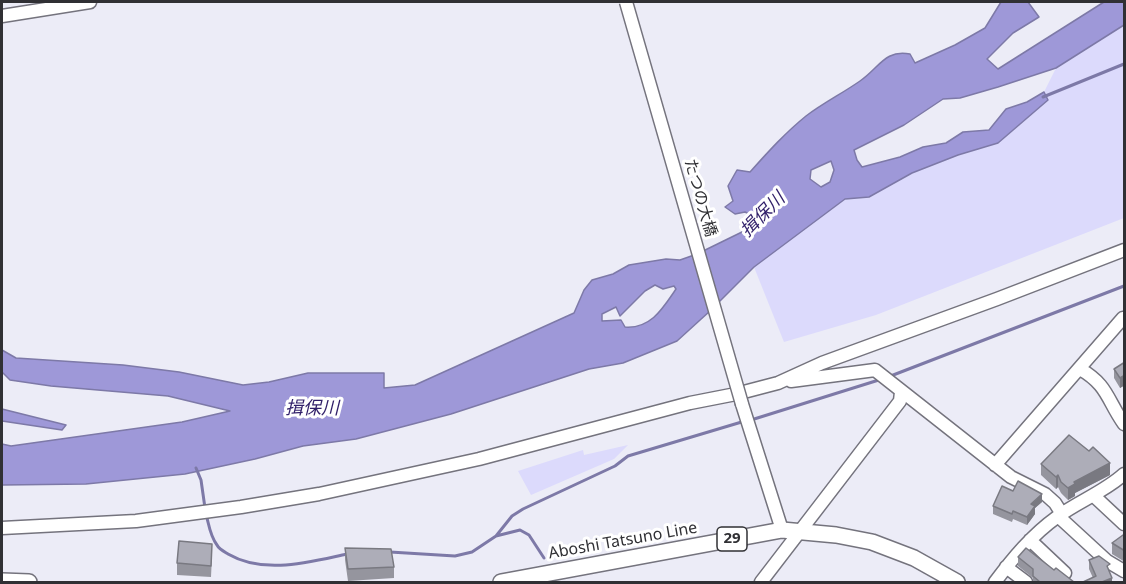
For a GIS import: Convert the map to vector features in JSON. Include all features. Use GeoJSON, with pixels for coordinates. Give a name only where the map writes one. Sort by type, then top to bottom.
{"type":"FeatureCollection","features":[{"type":"Feature","properties":{"kind":"main road","name":"Aboshi Tatsuno Line"},"geometry":{"type":"LineString","coordinates":[[501,582],[782,530],[836,535],[872,542],[914,558],[957,582]]}},
{"type":"Feature","properties":{"kind":"main road"},"geometry":{"type":"LineString","coordinates":[[2,581],[29,582]]}},
{"type":"Feature","properties":{"kind":"street"},"geometry":{"type":"LineString","coordinates":[[2,16],[90,2]]}},
{"type":"Feature","properties":{"kind":"street","name":"たつの大橋"},"geometry":{"type":"LineString","coordinates":[[626,2],[742,404],[782,530]]}},
{"type":"Feature","properties":{"kind":"street"},"geometry":{"type":"LineString","coordinates":[[2,528],[136,521],[319,494],[479,459],[778,382],[822,363],[986,304],[1125,250]]}},
{"type":"Feature","properties":{"kind":"street"},"geometry":{"type":"LineString","coordinates":[[995,465],[1123,318],[1125,319]]}},
{"type":"Feature","properties":{"kind":"street"},"geometry":{"type":"LineString","coordinates":[[1080,369],[1105,389],[1113,408],[1125,424]]}},
{"type":"Feature","properties":{"kind":"street"},"geometry":{"type":"LineString","coordinates":[[778,382],[874,370],[1011,477],[1045,494],[1055,503],[1060,515],[1107,561],[1125,572]]}},
{"type":"Feature","properties":{"kind":"street"},"geometry":{"type":"LineString","coordinates":[[761,582],[900,401],[901,392]]}},
{"type":"Feature","properties":{"kind":"street"},"geometry":{"type":"LineString","coordinates":[[995,582],[1030,540],[1060,515],[1094,496],[1125,474]]}},
{"type":"Feature","properties":{"kind":"street"},"geometry":{"type":"LineString","coordinates":[[1094,496],[1125,524]]}},
{"type":"Feature","properties":{"kind":"street"},"geometry":{"type":"LineString","coordinates":[[1030,540],[1065,573]]}},
{"type":"Feature","properties":{"kind":"street"},"geometry":{"type":"LineString","coordinates":[[1006,567],[1026,582]]}},
{"type":"Feature","properties":{"kind":"shaded area"},"geometry":{"type":"Polygon","coordinates":[[[1124,25],[1124,218],[876,315],[784,342],[754,267],[845,199],[869,197],[912,173],[958,155],[998,143],[1047,101],[1044,92],[1056,68],[1124,25]]]}},
{"type":"Feature","properties":{"kind":"shaded area"},"geometry":{"type":"Polygon","coordinates":[[[628,445],[614,459],[531,495],[518,471],[583,450],[584,455],[628,445]]]}},
{"type":"Feature","properties":{"kind":"water","name":"揖保川"},"geometry":{"type":"Polygon","coordinates":[[[1001,2],[1028,2],[1039,17],[1013,33],[987,59],[998,69],[1104,2],[1124,2],[1124,25],[1056,68],[960,98],[943,99],[904,125],[854,150],[862,167],[900,157],[923,147],[946,143],[963,132],[989,130],[1006,109],[1027,102],[1044,92],[1048,100],[998,143],[958,155],[912,173],[869,197],[845,199],[754,267],[677,341],[623,363],[589,369],[451,414],[356,439],[303,446],[185,474],[86,484],[2,485],[2,444],[11,446],[182,422],[230,411],[168,396],[51,386],[10,380],[2,372],[2,350],[16,358],[123,365],[179,372],[243,385],[308,373],[384,373],[384,388],[415,385],[574,313],[584,290],[592,280],[613,274],[629,265],[666,259],[680,260],[744,231],[751,215],[745,212],[735,214],[725,207],[733,201],[728,186],[737,170],[750,172],[806,116],[867,76],[888,57],[901,53],[910,54],[915,63],[985,28],[1001,2]],[[831,161],[811,170],[810,179],[821,187],[830,182],[834,170],[831,161]],[[655,285],[645,291],[620,316],[616,307],[602,314],[602,321],[621,320],[625,327],[634,327],[649,321],[661,310],[676,289],[674,286],[663,289],[655,285]]]}},
{"type":"Feature","properties":{"kind":"water"},"geometry":{"type":"Polygon","coordinates":[[[2,409],[66,425],[62,430],[2,421],[2,409]]]}},
{"type":"Feature","properties":{"kind":"building"},"geometry":{"type":"Polygon","coordinates":[[[1125,362],[1125,375],[1120,378],[1114,369],[1125,362]]]}},
{"type":"Feature","properties":{"kind":"building"},"geometry":{"type":"Polygon","coordinates":[[[1069,435],[1089,451],[1093,447],[1110,463],[1074,482],[1075,484],[1068,488],[1061,482],[1058,475],[1056,477],[1041,464],[1069,435]]]}},
{"type":"Feature","properties":{"kind":"building"},"geometry":{"type":"Polygon","coordinates":[[[1018,481],[1042,494],[1031,504],[1035,506],[1027,517],[993,506],[1002,486],[1013,491],[1018,481]]]}},
{"type":"Feature","properties":{"kind":"building"},"geometry":{"type":"Polygon","coordinates":[[[1123,535],[1125,536],[1125,551],[1112,543],[1123,535]]]}},
{"type":"Feature","properties":{"kind":"building"},"geometry":{"type":"Polygon","coordinates":[[[179,541],[212,544],[211,566],[177,563],[179,541]]]}},
{"type":"Feature","properties":{"kind":"building"},"geometry":{"type":"Polygon","coordinates":[[[345,548],[391,549],[394,567],[348,569],[345,548]]]}},
{"type":"Feature","properties":{"kind":"building"},"geometry":{"type":"Polygon","coordinates":[[[1026,548],[1074,582],[1040,582],[1033,576],[1033,569],[1018,557],[1026,548]]]}},
{"type":"Feature","properties":{"kind":"building"},"geometry":{"type":"Polygon","coordinates":[[[1099,556],[1110,564],[1107,566],[1112,578],[1102,582],[1083,582],[1096,576],[1089,560],[1099,556]]]}},
{"type":"Feature","properties":{"kind":"waterway"},"geometry":{"type":"LineString","coordinates":[[1043,97],[1124,64]]}},
{"type":"Feature","properties":{"kind":"waterway"},"geometry":{"type":"LineString","coordinates":[[888,377],[1124,286]]}},
{"type":"Feature","properties":{"kind":"waterway"},"geometry":{"type":"LineString","coordinates":[[751,420],[882,379]]}},
{"type":"Feature","properties":{"kind":"waterway"},"geometry":{"type":"LineString","coordinates":[[496,536],[512,516],[523,509],[615,466],[628,456],[745,421]]}},
{"type":"Feature","properties":{"kind":"waterway"},"geometry":{"type":"LineString","coordinates":[[196,468],[201,480],[205,508]]}},
{"type":"Feature","properties":{"kind":"waterway"},"geometry":{"type":"LineString","coordinates":[[206,514],[211,534],[221,550],[256,564],[287,565],[347,554]]}},
{"type":"Feature","properties":{"kind":"waterway"},"geometry":{"type":"LineString","coordinates":[[390,552],[455,556],[472,552],[496,536],[520,530],[529,535],[544,558]]}}]}
